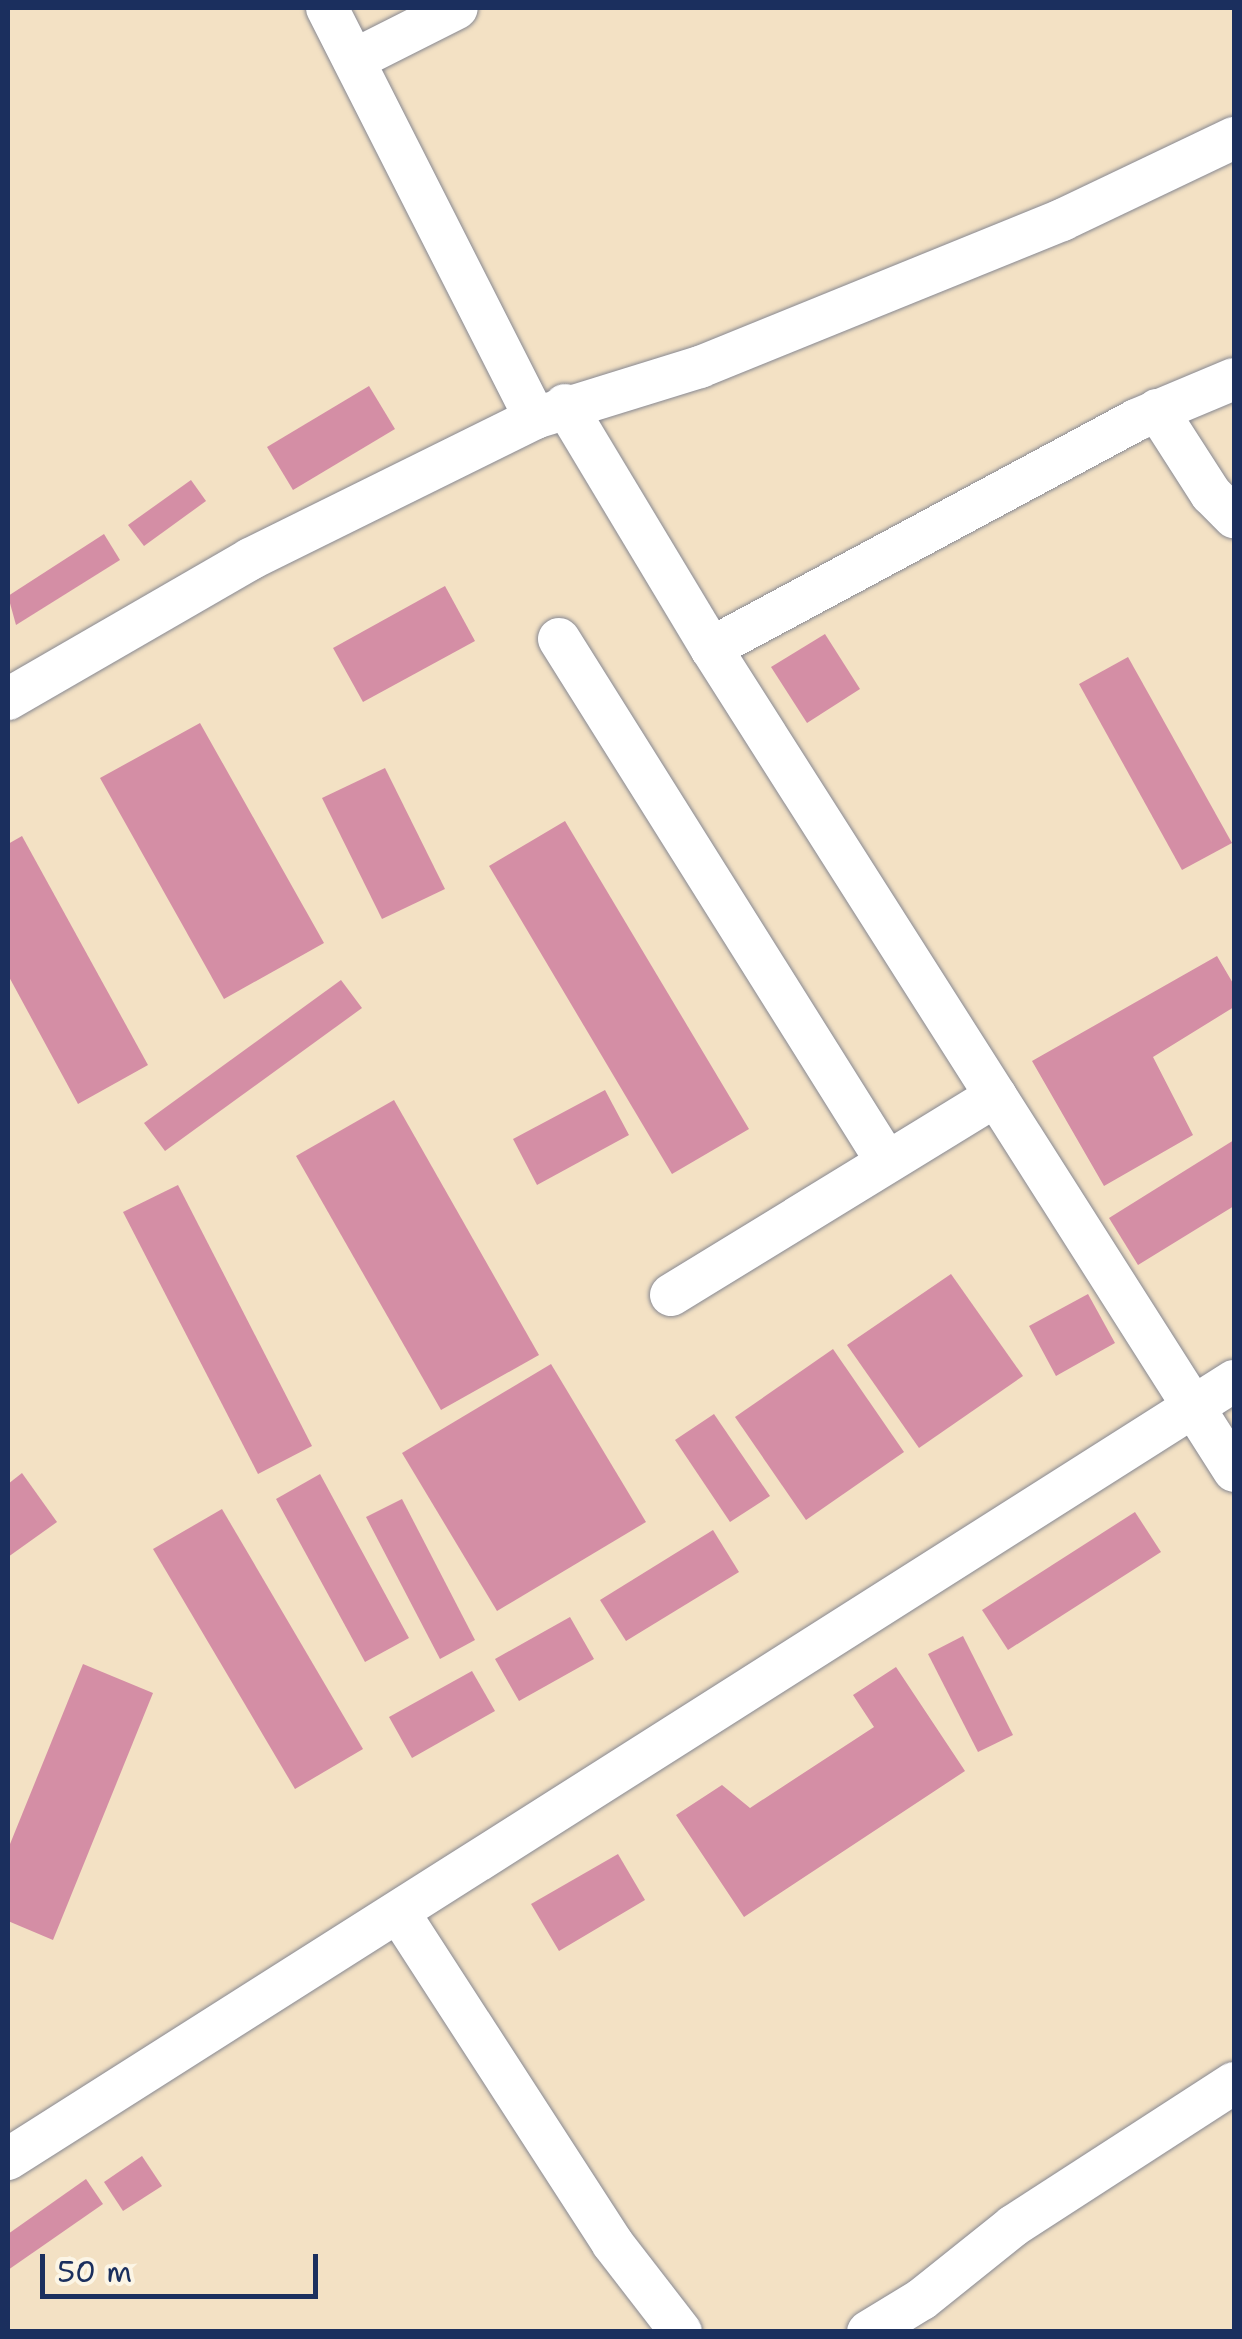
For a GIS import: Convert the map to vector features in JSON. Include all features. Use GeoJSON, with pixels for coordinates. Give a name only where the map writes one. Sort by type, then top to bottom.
{"type":"FeatureCollection","features":[{"type":"Feature","properties":{"kind":"street"},"geometry":{"type":"LineString","coordinates":[[327,8],[550,411],[711,648],[1234,1472]]}},
{"type":"Feature","properties":{"kind":"street"},"geometry":{"type":"LineString","coordinates":[[354,60],[457,8]]}},
{"type":"Feature","properties":{"kind":"street"},"geometry":{"type":"LineString","coordinates":[[8,699],[250,559],[550,411],[718,360],[1062,220],[1234,138]]}},
{"type":"Feature","properties":{"kind":"street"},"geometry":{"type":"LineString","coordinates":[[711,648],[1157,410],[1234,379]]}},
{"type":"Feature","properties":{"kind":"street"},"geometry":{"type":"LineString","coordinates":[[1157,410],[1211,494],[1234,518]]}},
{"type":"Feature","properties":{"kind":"street"},"geometry":{"type":"LineString","coordinates":[[558,639],[887,1162]]}},
{"type":"Feature","properties":{"kind":"street"},"geometry":{"type":"LineString","coordinates":[[671,1295],[996,1096]]}},
{"type":"Feature","properties":{"kind":"street"},"geometry":{"type":"LineString","coordinates":[[8,2159],[1194,1409],[1234,1380]]}},
{"type":"Feature","properties":{"kind":"street"},"geometry":{"type":"LineString","coordinates":[[399,1913],[612,2244],[682,2332]]}},
{"type":"Feature","properties":{"kind":"street"},"geometry":{"type":"LineString","coordinates":[[868,2332],[1045,2205],[1234,2083]]}},
{"type":"Feature","properties":{"kind":"building"},"geometry":{"type":"Polygon","coordinates":[[[369,386],[395,429],[293,490],[267,447],[369,386]]]}},
{"type":"Feature","properties":{"kind":"building"},"geometry":{"type":"Polygon","coordinates":[[[191,480],[206,501],[144,546],[128,525],[191,480]]]}},
{"type":"Feature","properties":{"kind":"building"},"geometry":{"type":"Polygon","coordinates":[[[104,534],[120,560],[16,625],[8,596],[104,534]]]}},
{"type":"Feature","properties":{"kind":"building"},"geometry":{"type":"Polygon","coordinates":[[[445,586],[475,641],[363,702],[333,648],[445,586]]]}},
{"type":"Feature","properties":{"kind":"building"},"geometry":{"type":"Polygon","coordinates":[[[825,634],[860,689],[807,723],[771,667],[825,634]]]}},
{"type":"Feature","properties":{"kind":"building"},"geometry":{"type":"Polygon","coordinates":[[[1128,657],[1232,843],[1182,870],[1079,684],[1128,657]]]}},
{"type":"Feature","properties":{"kind":"building"},"geometry":{"type":"Polygon","coordinates":[[[200,723],[324,943],[224,999],[100,778],[200,723]]]}},
{"type":"Feature","properties":{"kind":"building"},"geometry":{"type":"Polygon","coordinates":[[[385,768],[445,889],[382,919],[322,798],[385,768]]]}},
{"type":"Feature","properties":{"kind":"building"},"geometry":{"type":"Polygon","coordinates":[[[565,821],[749,1129],[672,1174],[489,866],[565,821]]]}},
{"type":"Feature","properties":{"kind":"building"},"geometry":{"type":"Polygon","coordinates":[[[22,836],[148,1065],[78,1104],[8,975],[8,844],[22,836]]]}},
{"type":"Feature","properties":{"kind":"building"},"geometry":{"type":"Polygon","coordinates":[[[1217,956],[1234,985],[1234,1007],[1153,1057],[1193,1135],[1104,1186],[1032,1061],[1217,956]]]}},
{"type":"Feature","properties":{"kind":"building"},"geometry":{"type":"Polygon","coordinates":[[[341,980],[362,1008],[165,1151],[144,1123],[341,980]]]}},
{"type":"Feature","properties":{"kind":"building"},"geometry":{"type":"Polygon","coordinates":[[[605,1090],[629,1135],[537,1185],[513,1139],[605,1090]]]}},
{"type":"Feature","properties":{"kind":"building"},"geometry":{"type":"Polygon","coordinates":[[[394,1100],[539,1355],[441,1410],[296,1156],[394,1100]]]}},
{"type":"Feature","properties":{"kind":"building"},"geometry":{"type":"Polygon","coordinates":[[[1234,1140],[1234,1206],[1138,1265],[1109,1218],[1234,1140]]]}},
{"type":"Feature","properties":{"kind":"building"},"geometry":{"type":"Polygon","coordinates":[[[178,1185],[312,1446],[258,1474],[123,1212],[178,1185]]]}},
{"type":"Feature","properties":{"kind":"building"},"geometry":{"type":"Polygon","coordinates":[[[951,1274],[1023,1376],[919,1448],[847,1345],[951,1274]]]}},
{"type":"Feature","properties":{"kind":"building"},"geometry":{"type":"Polygon","coordinates":[[[1088,1294],[1115,1343],[1056,1376],[1029,1326],[1088,1294]]]}},
{"type":"Feature","properties":{"kind":"building"},"geometry":{"type":"Polygon","coordinates":[[[833,1349],[904,1452],[806,1520],[735,1417],[833,1349]]]}},
{"type":"Feature","properties":{"kind":"building"},"geometry":{"type":"Polygon","coordinates":[[[551,1364],[646,1522],[497,1611],[402,1453],[551,1364]]]}},
{"type":"Feature","properties":{"kind":"building"},"geometry":{"type":"Polygon","coordinates":[[[714,1414],[770,1496],[730,1522],[675,1440],[714,1414]]]}},
{"type":"Feature","properties":{"kind":"building"},"geometry":{"type":"Polygon","coordinates":[[[22,1473],[57,1522],[8,1557],[8,1484],[22,1473]]]}},
{"type":"Feature","properties":{"kind":"building"},"geometry":{"type":"Polygon","coordinates":[[[320,1474],[409,1638],[365,1662],[276,1499],[320,1474]]]}},
{"type":"Feature","properties":{"kind":"building"},"geometry":{"type":"Polygon","coordinates":[[[402,1499],[475,1640],[440,1659],[366,1517],[402,1499]]]}},
{"type":"Feature","properties":{"kind":"building"},"geometry":{"type":"Polygon","coordinates":[[[222,1509],[363,1749],[295,1789],[153,1549],[222,1509]]]}},
{"type":"Feature","properties":{"kind":"building"},"geometry":{"type":"Polygon","coordinates":[[[1135,1512],[1161,1552],[1008,1650],[982,1610],[1135,1512]]]}},
{"type":"Feature","properties":{"kind":"building"},"geometry":{"type":"Polygon","coordinates":[[[713,1530],[739,1572],[626,1641],[600,1600],[713,1530]]]}},
{"type":"Feature","properties":{"kind":"building"},"geometry":{"type":"Polygon","coordinates":[[[570,1617],[594,1659],[519,1701],[495,1659],[570,1617]]]}},
{"type":"Feature","properties":{"kind":"building"},"geometry":{"type":"Polygon","coordinates":[[[963,1636],[1013,1735],[978,1752],[928,1654],[963,1636]]]}},
{"type":"Feature","properties":{"kind":"building"},"geometry":{"type":"Polygon","coordinates":[[[83,1664],[153,1693],[53,1940],[8,1921],[8,1849],[83,1664]]]}},
{"type":"Feature","properties":{"kind":"building"},"geometry":{"type":"Polygon","coordinates":[[[896,1667],[965,1771],[744,1917],[676,1815],[722,1785],[750,1808],[874,1727],[853,1695],[896,1667]]]}},
{"type":"Feature","properties":{"kind":"building"},"geometry":{"type":"Polygon","coordinates":[[[472,1671],[495,1711],[412,1758],[389,1717],[472,1671]]]}},
{"type":"Feature","properties":{"kind":"building"},"geometry":{"type":"Polygon","coordinates":[[[618,1854],[645,1900],[559,1951],[531,1904],[618,1854]]]}},
{"type":"Feature","properties":{"kind":"building"},"geometry":{"type":"Polygon","coordinates":[[[142,2156],[162,2186],[123,2211],[104,2182],[142,2156]]]}},
{"type":"Feature","properties":{"kind":"building"},"geometry":{"type":"Polygon","coordinates":[[[86,2179],[103,2204],[8,2270],[8,2234],[86,2179]]]}}]}
